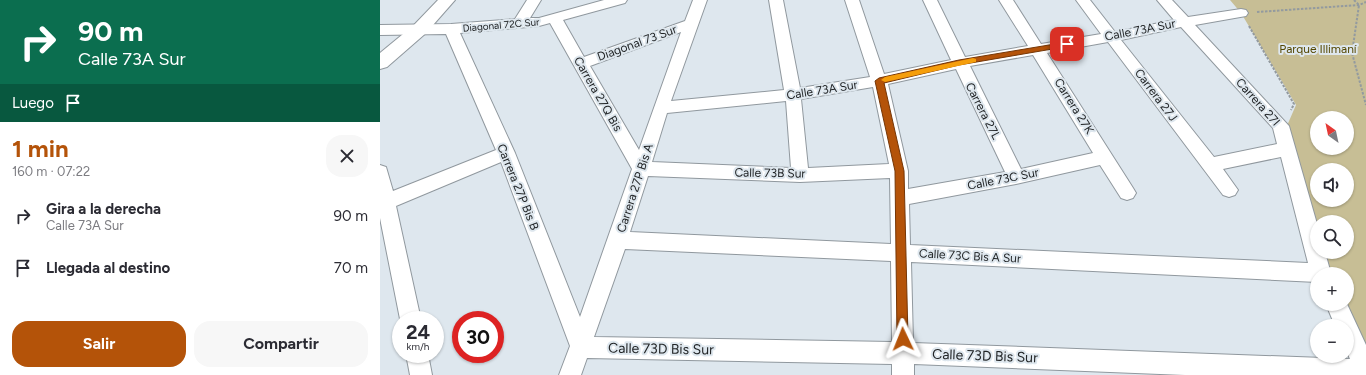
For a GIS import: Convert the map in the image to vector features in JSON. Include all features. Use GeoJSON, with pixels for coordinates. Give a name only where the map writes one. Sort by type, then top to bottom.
{"type":"FeatureCollection","features":[{"type":"Feature","properties":{"kind":"street"},"geometry":{"type":"LineString","coordinates":[[380,63],[420,29],[447,0]]}},
{"type":"Feature","properties":{"kind":"street"},"geometry":{"type":"LineString","coordinates":[[519,24],[534,0]]}},
{"type":"Feature","properties":{"kind":"street","name":"Diagonal 72C Sur"},"geometry":{"type":"LineString","coordinates":[[380,30],[451,30],[519,24],[555,19],[617,0]]}},
{"type":"Feature","properties":{"kind":"street","name":"Carrera 27P Bis A"},"geometry":{"type":"LineString","coordinates":[[570,375],[618,240],[661,108],[693,23],[700,0]]}},
{"type":"Feature","properties":{"kind":"street"},"geometry":{"type":"LineString","coordinates":[[776,0],[792,95],[800,175]]}},
{"type":"Feature","properties":{"kind":"street"},"geometry":{"type":"LineString","coordinates":[[852,0],[879,81],[899,171],[903,375]]}},
{"type":"Feature","properties":{"kind":"street","name":"Carrera 27L"},"geometry":{"type":"LineString","coordinates":[[930,0],[959,63],[1016,177]]}},
{"type":"Feature","properties":{"kind":"street","name":"Carrera 27K"},"geometry":{"type":"LineString","coordinates":[[1006,0],[1106,157],[1127,193]]}},
{"type":"Feature","properties":{"kind":"street","name":"Carrera 27J"},"geometry":{"type":"LineString","coordinates":[[1083,0],[1228,190]]}},
{"type":"Feature","properties":{"kind":"street","name":"Carrera 27I"},"geometry":{"type":"LineString","coordinates":[[1164,0],[1281,126],[1319,267]]}},
{"type":"Feature","properties":{"kind":"street","name":"Calle 73A Sur"},"geometry":{"type":"LineString","coordinates":[[661,108],[792,95],[879,81],[959,63],[1241,13]]}},
{"type":"Feature","properties":{"kind":"street","name":"Carrera 27Q Bis"},"geometry":{"type":"LineString","coordinates":[[555,19],[641,169]]}},
{"type":"Feature","properties":{"kind":"street","name":"Diagonal 73 Sur"},"geometry":{"type":"LineString","coordinates":[[581,64],[693,23]]}},
{"type":"Feature","properties":{"kind":"street","name":"Carrera 27P Bis B"},"geometry":{"type":"LineString","coordinates":[[451,30],[506,153],[580,347]]}},
{"type":"Feature","properties":{"kind":"street"},"geometry":{"type":"LineString","coordinates":[[1209,165],[1287,149]]}},
{"type":"Feature","properties":{"kind":"street"},"geometry":{"type":"LineString","coordinates":[[386,202],[506,153]]}},
{"type":"Feature","properties":{"kind":"street","name":"Calle 73C Sur"},"geometry":{"type":"LineString","coordinates":[[900,198],[1016,177],[1106,157]]}},
{"type":"Feature","properties":{"kind":"street","name":"Calle 73B Sur"},"geometry":{"type":"LineString","coordinates":[[641,169],[800,175],[899,171]]}},
{"type":"Feature","properties":{"kind":"street"},"geometry":{"type":"LineString","coordinates":[[380,172],[408,311]]}},
{"type":"Feature","properties":{"kind":"street","name":"Calle 73C Bis A Sur"},"geometry":{"type":"LineString","coordinates":[[618,240],[900,252],[1310,273]]}},
{"type":"Feature","properties":{"kind":"street"},"geometry":{"type":"LineString","coordinates":[[1354,344],[1366,370]]}},
{"type":"Feature","properties":{"kind":"street","name":"Calle 73D Bis Sur"},"geometry":{"type":"LineString","coordinates":[[580,347],[903,353],[1366,370]]}},
{"type":"Feature","properties":{"kind":"street"},"geometry":{"type":"LineString","coordinates":[[419,363],[422,375]]}},
{"type":"Feature","properties":{"kind":"path"},"geometry":{"type":"LineString","coordinates":[[1354,0],[1359,5]]}},
{"type":"Feature","properties":{"kind":"path"},"geometry":{"type":"LineString","coordinates":[[1281,126],[1294,104],[1241,13],[1359,5],[1366,2]]}},
{"type":"Feature","properties":{"kind":"path"},"geometry":{"type":"LineString","coordinates":[[1359,5],[1352,53],[1366,105]]}},
{"type":"Feature","properties":{"kind":"green space","name":"Parque Illimaní"},"geometry":{"type":"Polygon","coordinates":[[[1230,0],[1366,0],[1366,354],[1354,319],[1350,311],[1354,311],[1354,267],[1326,267],[1324,259],[1354,259],[1354,215],[1311,215],[1286,128],[1296,105],[1241,13],[1230,0]]]}},
{"type":"Feature","properties":{"kind":"slow traffic"},"geometry":{"type":"LineString","coordinates":[[885,80],[973,60]]}},
{"type":"Feature","properties":{"kind":"route"},"geometry":{"type":"LineString","coordinates":[[903,339],[899,171],[879,81],[959,63],[1067,44]]}}]}
